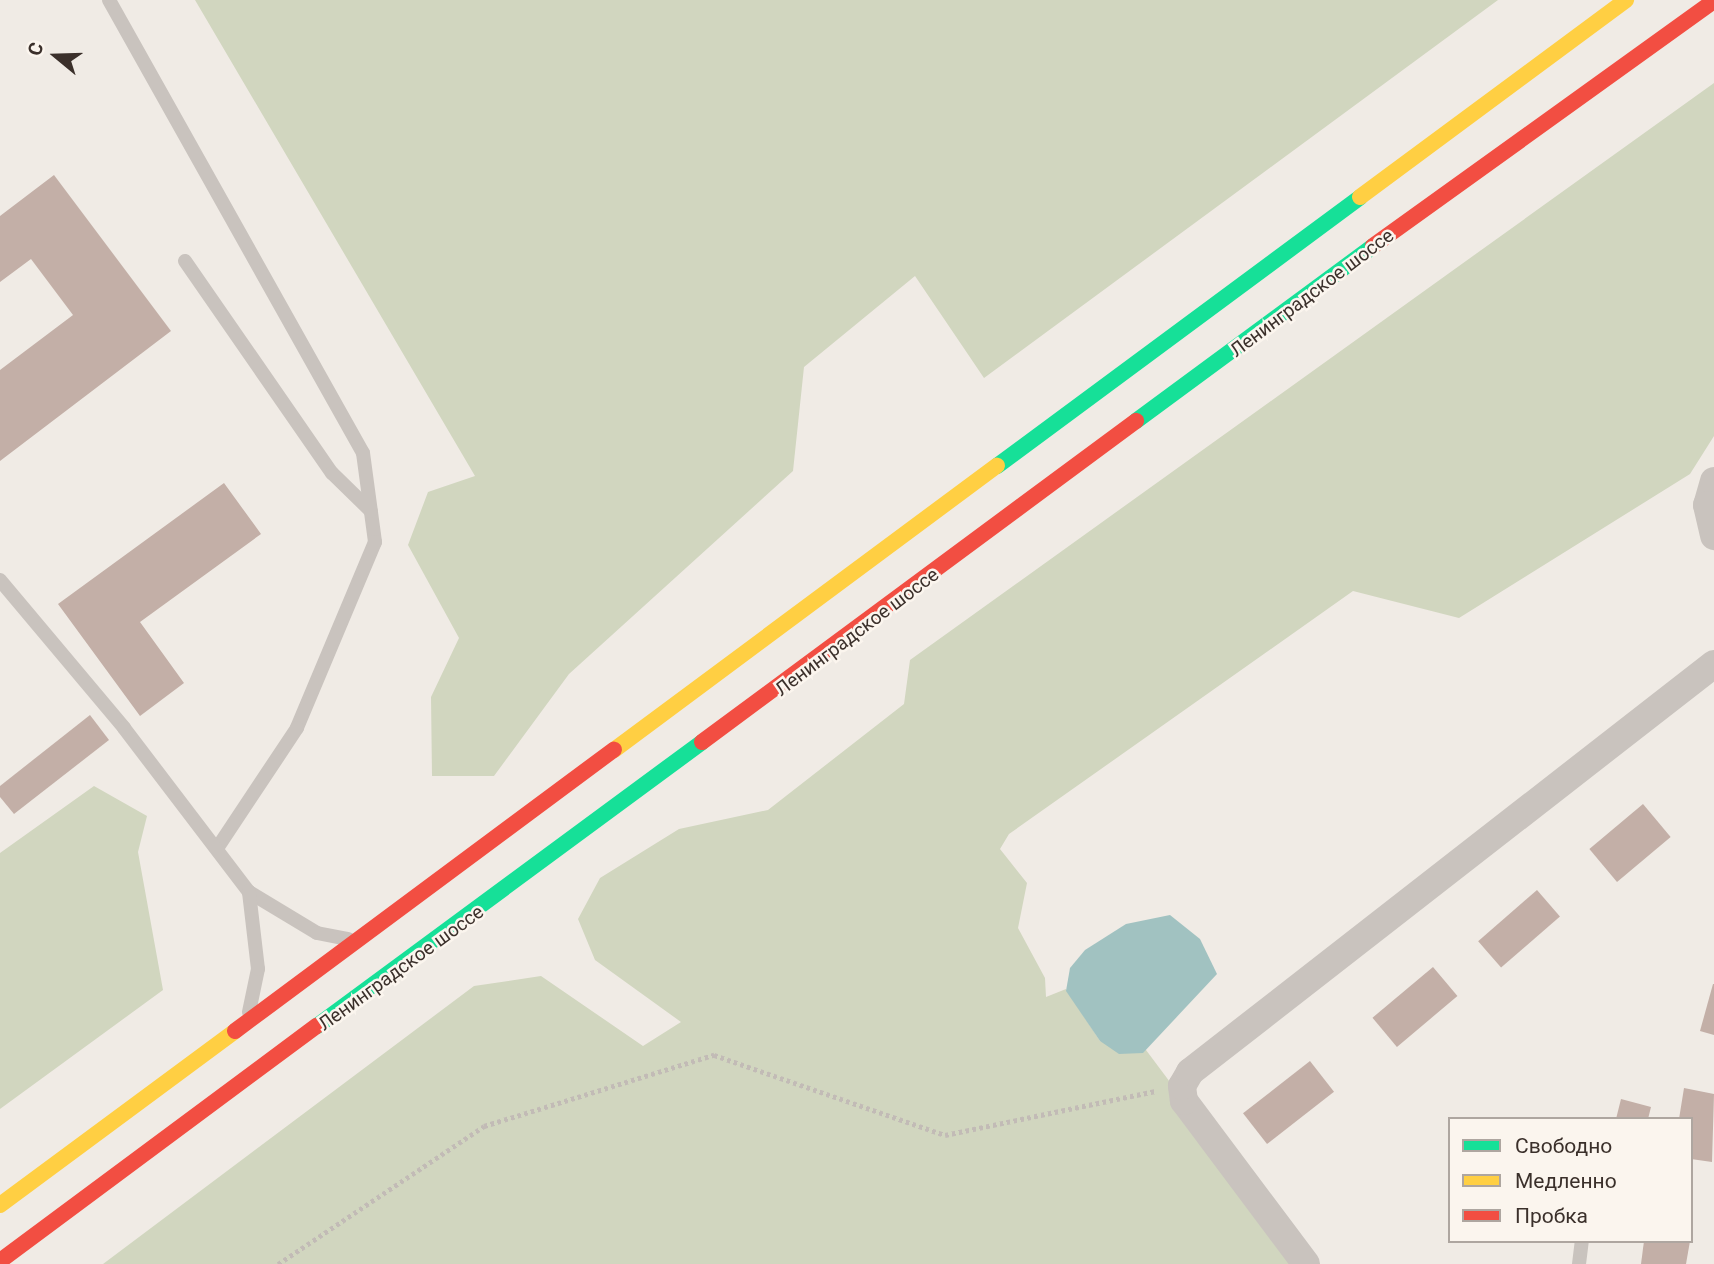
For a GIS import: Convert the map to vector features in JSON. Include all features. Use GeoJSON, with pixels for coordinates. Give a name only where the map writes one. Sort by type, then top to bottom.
{"type":"FeatureCollection","features":[{"type":"Feature","properties":{"kind":"highway"},"geometry":{"type":"LineString","coordinates":[[2,1203],[1626,0]]}},
{"type":"Feature","properties":{"kind":"highway","name":"Ленинградское шоссе"},"geometry":{"type":"LineString","coordinates":[[0,1261],[1531,129],[1714,1]]}},
{"type":"Feature","properties":{"kind":"street"},"geometry":{"type":"LineString","coordinates":[[1714,481],[1707,505],[1714,536]]}},
{"type":"Feature","properties":{"kind":"street"},"geometry":{"type":"LineString","coordinates":[[1306,1264],[1184,1101],[1182,1086],[1190,1072],[1714,664]]}},
{"type":"Feature","properties":{"kind":"lane"},"geometry":{"type":"LineString","coordinates":[[109,0],[363,453],[374,542],[297,728],[218,846]]}},
{"type":"Feature","properties":{"kind":"lane"},"geometry":{"type":"LineString","coordinates":[[185,261],[332,473],[370,511]]}},
{"type":"Feature","properties":{"kind":"lane"},"geometry":{"type":"LineString","coordinates":[[0,580],[218,846],[249,892],[317,933],[356,941]]}},
{"type":"Feature","properties":{"kind":"lane"},"geometry":{"type":"LineString","coordinates":[[246,1020],[258,969],[249,892]]}},
{"type":"Feature","properties":{"kind":"lane"},"geometry":{"type":"LineString","coordinates":[[1579,1264],[1582,1243]]}},
{"type":"Feature","properties":{"kind":"path"},"geometry":{"type":"LineString","coordinates":[[278,1264],[484,1126],[714,1055],[945,1135],[1182,1086]]}},
{"type":"Feature","properties":{"kind":"green space"},"geometry":{"type":"Polygon","coordinates":[[[195,0],[1498,0],[984,378],[915,276],[804,367],[793,471],[569,674],[494,776],[432,776],[431,697],[459,638],[408,545],[428,492],[475,476],[195,0]]]}},
{"type":"Feature","properties":{"kind":"green space"},"geometry":{"type":"Polygon","coordinates":[[[1714,83],[1714,436],[1690,474],[1459,618],[1353,591],[1009,834],[1000,849],[1027,883],[1018,928],[1045,978],[1046,997],[1066,989],[1100,1041],[1146,1050],[1306,1264],[103,1264],[474,986],[541,976],[643,1046],[681,1022],[595,960],[578,919],[600,878],[679,829],[768,810],[904,704],[910,660],[1714,83]]]}},
{"type":"Feature","properties":{"kind":"green space"},"geometry":{"type":"Polygon","coordinates":[[[94,786],[147,816],[138,852],[163,990],[0,1109],[0,853],[94,786]]]}},
{"type":"Feature","properties":{"kind":"water"},"geometry":{"type":"Polygon","coordinates":[[[1170,915],[1200,939],[1217,974],[1143,1053],[1119,1054],[1100,1041],[1066,991],[1070,968],[1085,950],[1126,924],[1170,915]]]}},
{"type":"Feature","properties":{"kind":"building"},"geometry":{"type":"Polygon","coordinates":[[[54,175],[171,331],[0,461],[0,370],[73,315],[31,259],[0,282],[0,216],[54,175]]]}},
{"type":"Feature","properties":{"kind":"building"},"geometry":{"type":"Polygon","coordinates":[[[224,483],[261,534],[140,622],[184,683],[140,716],[58,604],[224,483]]]}},
{"type":"Feature","properties":{"kind":"building"},"geometry":{"type":"Polygon","coordinates":[[[90,715],[109,740],[14,814],[0,797],[0,786],[90,715]]]}},
{"type":"Feature","properties":{"kind":"building"},"geometry":{"type":"Polygon","coordinates":[[[1643,804],[1671,837],[1617,882],[1589,849],[1643,804]]]}},
{"type":"Feature","properties":{"kind":"building"},"geometry":{"type":"Polygon","coordinates":[[[1537,890],[1560,916],[1501,968],[1478,941],[1537,890]]]}},
{"type":"Feature","properties":{"kind":"building"},"geometry":{"type":"Polygon","coordinates":[[[1433,967],[1457,996],[1397,1047],[1372,1018],[1433,967]]]}},
{"type":"Feature","properties":{"kind":"building"},"geometry":{"type":"Polygon","coordinates":[[[1714,984],[1714,1035],[1700,1031],[1714,984]]]}},
{"type":"Feature","properties":{"kind":"building"},"geometry":{"type":"Polygon","coordinates":[[[1310,1061],[1334,1092],[1267,1144],[1243,1113],[1310,1061]]]}},
{"type":"Feature","properties":{"kind":"building"},"geometry":{"type":"Polygon","coordinates":[[[1684,1088],[1714,1094],[1712,1162],[1693,1159],[1693,1117],[1679,1117],[1684,1088]]]}},
{"type":"Feature","properties":{"kind":"building"},"geometry":{"type":"Polygon","coordinates":[[[1621,1099],[1651,1107],[1648,1117],[1616,1117],[1621,1099]]]}},
{"type":"Feature","properties":{"kind":"building"},"geometry":{"type":"Polygon","coordinates":[[[1644,1243],[1690,1243],[1686,1264],[1641,1264],[1644,1243]]]}},
{"type":"Feature","properties":{"kind":"traffic: fast"},"geometry":{"type":"LineString","coordinates":[[997,466],[1360,197]]}},
{"type":"Feature","properties":{"kind":"traffic: fast"},"geometry":{"type":"LineString","coordinates":[[1136,421],[1373,246]]}},
{"type":"Feature","properties":{"kind":"traffic: fast"},"geometry":{"type":"LineString","coordinates":[[317,1026],[702,742]]}},
{"type":"Feature","properties":{"kind":"traffic: slow"},"geometry":{"type":"LineString","coordinates":[[1360,197],[1626,0]]}},
{"type":"Feature","properties":{"kind":"traffic: slow"},"geometry":{"type":"LineString","coordinates":[[614,750],[997,466]]}},
{"type":"Feature","properties":{"kind":"traffic: slow"},"geometry":{"type":"LineString","coordinates":[[0,1205],[235,1031]]}},
{"type":"Feature","properties":{"kind":"traffic: jam"},"geometry":{"type":"LineString","coordinates":[[1373,246],[1714,1]]}},
{"type":"Feature","properties":{"kind":"traffic: jam"},"geometry":{"type":"LineString","coordinates":[[702,742],[1136,421]]}},
{"type":"Feature","properties":{"kind":"traffic: jam"},"geometry":{"type":"LineString","coordinates":[[235,1031],[614,750]]}},
{"type":"Feature","properties":{"kind":"traffic: jam"},"geometry":{"type":"LineString","coordinates":[[0,1261],[317,1026]]}}]}
